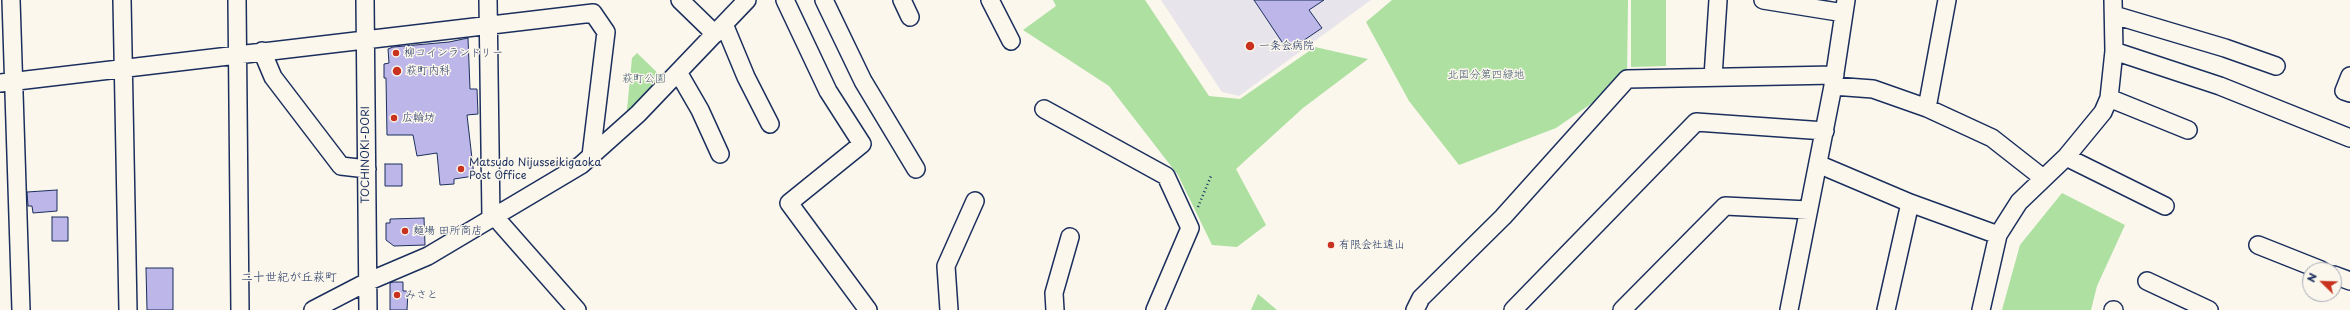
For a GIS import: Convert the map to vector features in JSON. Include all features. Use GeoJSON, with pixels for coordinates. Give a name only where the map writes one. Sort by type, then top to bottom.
{"type":"FeatureCollection","features":[{"type":"Feature","properties":{"kind":"street"},"geometry":{"type":"LineString","coordinates":[[11,0],[7,82],[20,310]]}},
{"type":"Feature","properties":{"kind":"street"},"geometry":{"type":"LineString","coordinates":[[122,0],[128,310]]}},
{"type":"Feature","properties":{"kind":"street"},"geometry":{"type":"LineString","coordinates":[[236,0],[240,310]]}},
{"type":"Feature","properties":{"kind":"street","name":"TOCHINOKI-DORI"},"geometry":{"type":"LineString","coordinates":[[365,0],[368,310]]}},
{"type":"Feature","properties":{"kind":"street"},"geometry":{"type":"LineString","coordinates":[[488,0],[493,218],[577,310]]}},
{"type":"Feature","properties":{"kind":"street"},"geometry":{"type":"LineString","coordinates":[[680,0],[719,29],[770,124]]}},
{"type":"Feature","properties":{"kind":"street"},"geometry":{"type":"LineString","coordinates":[[313,310],[367,282],[428,256],[581,165],[638,114],[747,0]]}},
{"type":"Feature","properties":{"kind":"street"},"geometry":{"type":"LineString","coordinates":[[785,0],[828,91],[862,144],[789,203],[868,310]]}},
{"type":"Feature","properties":{"kind":"street"},"geometry":{"type":"LineString","coordinates":[[824,0],[863,81],[916,169]]}},
{"type":"Feature","properties":{"kind":"street"},"geometry":{"type":"LineString","coordinates":[[902,0],[910,17]]}},
{"type":"Feature","properties":{"kind":"street"},"geometry":{"type":"LineString","coordinates":[[990,0],[1011,41]]}},
{"type":"Feature","properties":{"kind":"street"},"geometry":{"type":"LineString","coordinates":[[1713,77],[1718,0]]}},
{"type":"Feature","properties":{"kind":"street"},"geometry":{"type":"LineString","coordinates":[[1763,0],[1845,7],[1825,131],[1789,310]]}},
{"type":"Feature","properties":{"kind":"street"},"geometry":{"type":"LineString","coordinates":[[1927,108],[1947,0]]}},
{"type":"Feature","properties":{"kind":"street"},"geometry":{"type":"LineString","coordinates":[[7,82],[488,25],[593,6],[606,32],[592,156]]}},
{"type":"Feature","properties":{"kind":"street"},"geometry":{"type":"LineString","coordinates":[[1981,310],[1998,235],[2019,202],[2066,157],[2089,131],[2103,112],[2109,98],[2114,50],[2113,7],[2276,66]]}},
{"type":"Feature","properties":{"kind":"street"},"geometry":{"type":"LineString","coordinates":[[2114,50],[2220,86],[2350,138]]}},
{"type":"Feature","properties":{"kind":"street"},"geometry":{"type":"LineString","coordinates":[[262,51],[273,77],[341,166],[367,169]]}},
{"type":"Feature","properties":{"kind":"street"},"geometry":{"type":"LineString","coordinates":[[678,72],[700,110],[720,154]]}},
{"type":"Feature","properties":{"kind":"street"},"geometry":{"type":"LineString","coordinates":[[2350,76],[2344,90],[2350,93]]}},
{"type":"Feature","properties":{"kind":"street"},"geometry":{"type":"LineString","coordinates":[[1415,310],[1421,298],[1503,217],[1627,78],[1713,77],[1834,80],[1873,89],[1927,108],[1992,138],[2043,178]]}},
{"type":"Feature","properties":{"kind":"street"},"geometry":{"type":"LineString","coordinates":[[2109,98],[2188,130]]}},
{"type":"Feature","properties":{"kind":"street"},"geometry":{"type":"LineString","coordinates":[[1044,109],[1166,176],[1190,228],[1155,310]]}},
{"type":"Feature","properties":{"kind":"street"},"geometry":{"type":"LineString","coordinates":[[1513,310],[1696,122],[1825,131]]}},
{"type":"Feature","properties":{"kind":"street"},"geometry":{"type":"LineString","coordinates":[[2066,157],[2164,206]]}},
{"type":"Feature","properties":{"kind":"street"},"geometry":{"type":"LineString","coordinates":[[1818,164],[1910,203],[1998,235]]}},
{"type":"Feature","properties":{"kind":"street"},"geometry":{"type":"LineString","coordinates":[[949,310],[946,266],[975,201]]}},
{"type":"Feature","properties":{"kind":"street"},"geometry":{"type":"LineString","coordinates":[[1886,310],[1910,203]]}},
{"type":"Feature","properties":{"kind":"street"},"geometry":{"type":"LineString","coordinates":[[1622,310],[1725,206],[1808,210]]}},
{"type":"Feature","properties":{"kind":"street"},"geometry":{"type":"LineString","coordinates":[[1055,310],[1054,293],[1070,237]]}},
{"type":"Feature","properties":{"kind":"street"},"geometry":{"type":"LineString","coordinates":[[2258,245],[2302,262]]}},
{"type":"Feature","properties":{"kind":"street"},"geometry":{"type":"LineString","coordinates":[[2147,281],[2210,310]]}},
{"type":"Feature","properties":{"kind":"path"},"geometry":{"type":"LineString","coordinates":[[1190,228],[1211,176]]}},
{"type":"Feature","properties":{"kind":"shaded area","name":"一条会病院"},"geometry":{"type":"Polygon","coordinates":[[[1161,0],[1371,0],[1239,96],[1222,92],[1161,0]]]}},
{"type":"Feature","properties":{"kind":"green space"},"geometry":{"type":"Polygon","coordinates":[[[1053,0],[1145,0],[1209,96],[1240,99],[1315,47],[1368,59],[1303,108],[1236,169],[1266,225],[1237,247],[1212,245],[1178,175],[1109,86],[1023,30],[1056,6],[1053,0]]]}},
{"type":"Feature","properties":{"kind":"green space","name":"北国分第四緑地"},"geometry":{"type":"Polygon","coordinates":[[[1392,0],[1628,0],[1627,79],[1556,128],[1459,165],[1409,101],[1366,22],[1392,0]]]}},
{"type":"Feature","properties":{"kind":"green space"},"geometry":{"type":"Polygon","coordinates":[[[1631,0],[1666,0],[1666,66],[1631,67],[1631,0]]]}},
{"type":"Feature","properties":{"kind":"green space","name":"萩町公園"},"geometry":{"type":"Polygon","coordinates":[[[637,53],[664,79],[626,120],[632,58],[637,53]]]}},
{"type":"Feature","properties":{"kind":"green space"},"geometry":{"type":"Polygon","coordinates":[[[2062,193],[2125,225],[2097,286],[2091,310],[2002,310],[2020,245],[2062,193]]]}},
{"type":"Feature","properties":{"kind":"green space"},"geometry":{"type":"Polygon","coordinates":[[[1258,294],[1277,310],[1251,310],[1258,294]]]}},
{"type":"Feature","properties":{"kind":"building"},"geometry":{"type":"Polygon","coordinates":[[[1254,0],[1324,0],[1309,10],[1322,28],[1288,51],[1254,0]]]}},
{"type":"Feature","properties":{"kind":"building"},"geometry":{"type":"Polygon","coordinates":[[[468,38],[470,89],[477,89],[478,114],[467,115],[474,176],[454,179],[454,184],[440,185],[437,153],[417,156],[413,135],[387,135],[386,78],[384,78],[384,64],[389,63],[388,49],[393,47],[449,42],[468,38]]]}},
{"type":"Feature","properties":{"kind":"building"},"geometry":{"type":"Polygon","coordinates":[[[385,164],[402,164],[402,186],[385,186],[385,164]]]}},
{"type":"Feature","properties":{"kind":"building"},"geometry":{"type":"Polygon","coordinates":[[[57,190],[57,211],[33,213],[32,206],[28,206],[27,192],[57,190]]]}},
{"type":"Feature","properties":{"kind":"building"},"geometry":{"type":"Polygon","coordinates":[[[52,217],[68,217],[68,241],[52,241],[52,217]]]}},
{"type":"Feature","properties":{"kind":"building"},"geometry":{"type":"Polygon","coordinates":[[[424,218],[425,245],[394,246],[386,240],[386,223],[390,223],[390,219],[424,218]]]}},
{"type":"Feature","properties":{"kind":"building"},"geometry":{"type":"Polygon","coordinates":[[[146,268],[173,268],[173,310],[147,310],[146,268]]]}},
{"type":"Feature","properties":{"kind":"building"},"geometry":{"type":"Polygon","coordinates":[[[403,282],[403,291],[408,291],[407,310],[390,310],[390,283],[403,282]]]}},
{"type":"Feature","properties":{"kind":"place","name":"一条会病院"},"geometry":{"type":"Point","coordinates":[1250,46]}},
{"type":"Feature","properties":{"kind":"place","name":"柳コインランドリー"},"geometry":{"type":"Point","coordinates":[396,53]}},
{"type":"Feature","properties":{"kind":"place","name":"萩町内科"},"geometry":{"type":"Point","coordinates":[397,71]}},
{"type":"Feature","properties":{"kind":"place","name":"広輪坊"},"geometry":{"type":"Point","coordinates":[394,118]}},
{"type":"Feature","properties":{"kind":"place","name":"Matsudo Nijusseikigaoka Post Office"},"geometry":{"type":"Point","coordinates":[461,169]}},
{"type":"Feature","properties":{"kind":"place","name":"麺場 田所商店"},"geometry":{"type":"Point","coordinates":[405,231]}},
{"type":"Feature","properties":{"kind":"place","name":"有限会社遠山"},"geometry":{"type":"Point","coordinates":[1331,245]}},
{"type":"Feature","properties":{"kind":"place","name":"みさと"},"geometry":{"type":"Point","coordinates":[397,295]}},
{"type":"Feature","properties":{"kind":"district","name":"二十世紀が丘萩町"},"geometry":{"type":"Point","coordinates":[289,278]}}]}
